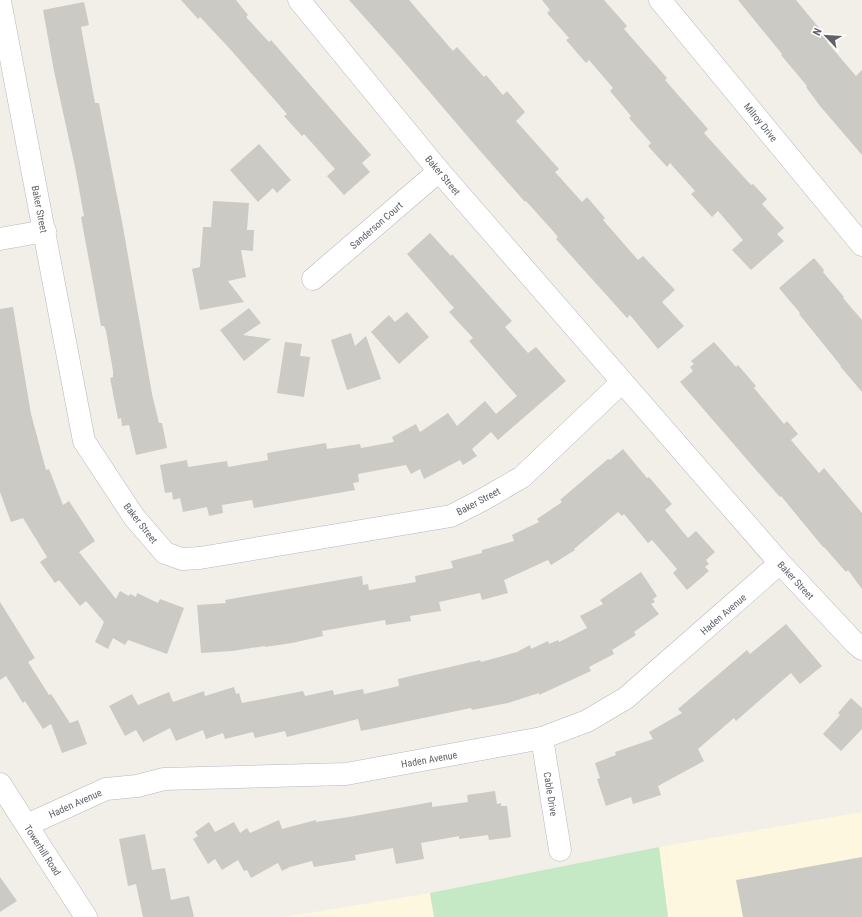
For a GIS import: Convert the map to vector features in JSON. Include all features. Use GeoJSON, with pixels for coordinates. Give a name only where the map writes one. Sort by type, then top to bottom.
{"type":"FeatureCollection","features":[{"type":"Feature","properties":{"kind":"street","name":"Baker Street"},"geometry":{"type":"LineString","coordinates":[[299,0],[439,171],[622,382],[780,563],[862,649]]}},
{"type":"Feature","properties":{"kind":"street","name":"Milroy Drive"},"geometry":{"type":"LineString","coordinates":[[660,0],[862,245]]}},
{"type":"Feature","properties":{"kind":"street","name":"Baker Street"},"geometry":{"type":"LineString","coordinates":[[0,1],[84,441],[134,517],[164,553],[182,559],[200,558],[451,516],[522,477],[622,382]]}},
{"type":"Feature","properties":{"kind":"street","name":"Sanderson Court"},"geometry":{"type":"LineString","coordinates":[[313,279],[439,171]]}},
{"type":"Feature","properties":{"kind":"street"},"geometry":{"type":"LineString","coordinates":[[0,239],[45,231]]}},
{"type":"Feature","properties":{"kind":"street","name":"Haden Avenue"},"geometry":{"type":"LineString","coordinates":[[27,825],[106,789],[138,786],[164,779],[346,774],[542,738],[587,721],[626,698],[780,563]]}},
{"type":"Feature","properties":{"kind":"street","name":"Cable Drive"},"geometry":{"type":"LineString","coordinates":[[542,738],[560,850]]}},
{"type":"Feature","properties":{"kind":"street","name":"Towerhill Road"},"geometry":{"type":"LineString","coordinates":[[0,784],[86,917]]}},
{"type":"Feature","properties":{"kind":"shaded area"},"geometry":{"type":"Polygon","coordinates":[[[862,812],[862,917],[668,917],[659,847],[862,812]]]}},
{"type":"Feature","properties":{"kind":"shaded area"},"geometry":{"type":"Polygon","coordinates":[[[430,893],[434,917],[284,917],[430,893]]]}},
{"type":"Feature","properties":{"kind":"green space"},"geometry":{"type":"Polygon","coordinates":[[[659,847],[668,917],[434,917],[430,893],[659,847]]]}},
{"type":"Feature","properties":{"kind":"building"},"geometry":{"type":"Polygon","coordinates":[[[181,0],[236,0],[248,15],[246,17],[269,42],[271,40],[371,155],[362,163],[370,172],[344,195],[327,176],[335,169],[304,134],[302,136],[284,116],[287,114],[230,49],[200,17],[198,19],[181,0]]]}},
{"type":"Feature","properties":{"kind":"building"},"geometry":{"type":"Polygon","coordinates":[[[349,0],[409,0],[453,51],[457,47],[484,77],[486,75],[503,95],[507,91],[525,112],[516,121],[559,169],[555,172],[582,202],[587,197],[605,218],[603,220],[638,260],[643,256],[675,290],[662,302],[684,326],[658,349],[630,315],[627,318],[556,239],[558,237],[553,231],[526,201],[525,202],[349,0]]]}},
{"type":"Feature","properties":{"kind":"building"},"geometry":{"type":"Polygon","coordinates":[[[542,0],[604,0],[627,26],[624,29],[667,78],[665,80],[708,129],[704,133],[751,185],[753,184],[767,199],[762,204],[784,228],[777,234],[784,241],[751,270],[732,250],[743,240],[718,211],[712,217],[691,194],[695,191],[670,163],[667,167],[648,146],[651,143],[629,118],[631,116],[610,91],[613,88],[589,60],[586,63],[566,40],[569,38],[547,13],[550,10],[542,0]]]}},
{"type":"Feature","properties":{"kind":"building"},"geometry":{"type":"Polygon","coordinates":[[[738,0],[796,0],[829,40],[827,42],[856,76],[862,70],[862,155],[820,106],[806,87],[807,86],[738,0]]]}},
{"type":"Feature","properties":{"kind":"building"},"geometry":{"type":"Polygon","coordinates":[[[84,2],[89,25],[81,27],[95,103],[99,103],[123,227],[152,394],[159,423],[162,423],[167,448],[136,455],[129,425],[122,426],[121,418],[118,419],[110,378],[113,377],[113,371],[106,331],[104,326],[101,326],[81,217],[84,216],[43,10],[84,2]]]}},
{"type":"Feature","properties":{"kind":"building"},"geometry":{"type":"Polygon","coordinates":[[[259,144],[291,180],[277,193],[273,188],[258,202],[230,170],[259,144]]]}},
{"type":"Feature","properties":{"kind":"building"},"geometry":{"type":"Polygon","coordinates":[[[213,201],[249,203],[247,230],[254,230],[253,251],[241,250],[246,277],[228,281],[244,302],[200,310],[192,269],[200,267],[203,227],[211,227],[213,201]]]}},
{"type":"Feature","properties":{"kind":"building"},"geometry":{"type":"Polygon","coordinates":[[[430,233],[451,256],[452,254],[512,321],[505,327],[528,353],[536,347],[566,381],[498,440],[491,432],[472,449],[477,456],[463,465],[460,460],[424,479],[420,469],[411,474],[406,465],[358,474],[359,482],[353,483],[355,490],[254,508],[252,500],[222,505],[223,513],[209,516],[207,507],[183,512],[180,498],[173,500],[172,492],[165,493],[160,465],[187,460],[188,467],[227,461],[228,467],[268,460],[267,453],[326,443],[327,449],[360,444],[361,448],[394,442],[392,437],[416,424],[420,432],[448,413],[457,426],[485,401],[496,414],[517,396],[469,341],[473,338],[449,312],[454,308],[407,254],[430,233]]]}},
{"type":"Feature","properties":{"kind":"building"},"geometry":{"type":"Polygon","coordinates":[[[814,258],[824,270],[823,272],[844,297],[843,298],[862,320],[862,392],[779,288],[814,258]]]}},
{"type":"Feature","properties":{"kind":"building"},"geometry":{"type":"Polygon","coordinates":[[[13,307],[31,414],[46,470],[49,469],[63,505],[69,501],[95,541],[79,552],[116,599],[120,591],[129,596],[130,594],[136,597],[137,593],[158,603],[160,599],[184,608],[167,654],[128,640],[125,645],[113,638],[108,649],[95,642],[104,622],[86,601],[80,606],[59,580],[55,583],[40,562],[47,557],[23,518],[11,522],[0,492],[0,309],[13,307]]]}},
{"type":"Feature","properties":{"kind":"building"},"geometry":{"type":"Polygon","coordinates":[[[249,308],[261,323],[243,335],[271,339],[244,361],[220,330],[249,308]]]}},
{"type":"Feature","properties":{"kind":"building"},"geometry":{"type":"Polygon","coordinates":[[[407,312],[429,337],[399,364],[371,332],[389,315],[395,322],[407,312]]]}},
{"type":"Feature","properties":{"kind":"building"},"geometry":{"type":"Polygon","coordinates":[[[351,333],[355,346],[366,336],[381,379],[347,390],[331,340],[351,333]]]}},
{"type":"Feature","properties":{"kind":"building"},"geometry":{"type":"Polygon","coordinates":[[[285,342],[302,344],[300,356],[310,357],[304,397],[277,393],[285,342]]]}},
{"type":"Feature","properties":{"kind":"building"},"geometry":{"type":"Polygon","coordinates":[[[714,342],[736,367],[738,365],[756,386],[754,388],[784,424],[787,421],[798,434],[791,440],[819,473],[824,468],[862,513],[862,589],[848,570],[846,572],[823,547],[781,496],[780,497],[756,470],[680,382],[693,371],[690,367],[694,364],[691,361],[714,342]]]}},
{"type":"Feature","properties":{"kind":"building"},"geometry":{"type":"Polygon","coordinates":[[[623,449],[647,478],[649,477],[672,504],[665,510],[688,538],[696,531],[715,552],[706,560],[709,564],[705,567],[709,571],[687,590],[673,573],[677,569],[652,540],[648,543],[624,514],[622,516],[618,512],[574,549],[575,550],[551,565],[548,560],[504,580],[508,593],[482,600],[480,593],[439,602],[441,611],[410,616],[411,621],[386,625],[385,620],[322,631],[323,636],[292,643],[232,651],[201,653],[197,605],[226,603],[225,600],[362,576],[363,585],[368,584],[369,590],[416,582],[415,576],[453,568],[451,561],[482,553],[482,550],[514,541],[512,535],[539,522],[537,519],[562,502],[560,500],[608,459],[610,460],[623,449]]]}},
{"type":"Feature","properties":{"kind":"building"},"geometry":{"type":"Polygon","coordinates":[[[641,572],[657,596],[653,599],[655,602],[651,604],[659,614],[634,632],[636,635],[612,650],[614,654],[589,667],[591,671],[539,695],[539,693],[508,703],[472,710],[471,708],[361,731],[358,719],[287,737],[285,731],[255,738],[253,732],[225,739],[223,733],[206,739],[203,730],[176,741],[170,728],[143,742],[136,730],[125,736],[109,706],[132,694],[138,705],[169,692],[173,702],[204,691],[205,696],[234,687],[236,694],[239,693],[242,703],[303,691],[305,696],[333,690],[334,695],[363,689],[364,694],[399,686],[398,679],[480,660],[481,662],[517,652],[530,645],[531,649],[548,641],[549,644],[558,640],[559,642],[587,628],[580,616],[603,604],[600,600],[641,572]]]}},
{"type":"Feature","properties":{"kind":"building"},"geometry":{"type":"Polygon","coordinates":[[[0,602],[35,658],[28,662],[49,695],[51,694],[70,723],[78,720],[87,744],[62,753],[51,724],[43,729],[25,701],[23,703],[6,676],[0,680],[0,602]]]}},
{"type":"Feature","properties":{"kind":"building"},"geometry":{"type":"Polygon","coordinates":[[[786,624],[822,666],[800,684],[791,673],[736,721],[734,718],[698,749],[704,761],[658,786],[661,795],[633,804],[631,797],[606,806],[597,779],[600,778],[595,763],[616,755],[615,752],[653,739],[649,732],[682,713],[678,709],[706,685],[747,650],[750,654],[786,624]]]}},
{"type":"Feature","properties":{"kind":"building"},"geometry":{"type":"Polygon","coordinates":[[[851,698],[862,708],[862,729],[841,751],[823,734],[840,715],[838,713],[851,698]]]}},
{"type":"Feature","properties":{"kind":"building"},"geometry":{"type":"Polygon","coordinates":[[[495,791],[497,804],[501,803],[501,806],[507,806],[511,837],[489,840],[488,835],[459,839],[459,836],[421,843],[424,859],[396,864],[393,848],[355,855],[356,860],[314,867],[312,861],[290,867],[282,871],[278,863],[251,878],[247,870],[244,871],[238,860],[222,870],[215,859],[208,864],[193,839],[198,836],[195,832],[209,822],[215,832],[234,822],[240,833],[247,828],[250,833],[279,820],[282,829],[316,820],[316,822],[349,817],[432,802],[432,807],[468,802],[467,795],[495,791]]]}},
{"type":"Feature","properties":{"kind":"building"},"geometry":{"type":"Polygon","coordinates":[[[145,834],[152,870],[165,868],[171,900],[189,896],[194,917],[143,917],[136,884],[128,886],[119,839],[145,834]]]}},
{"type":"Feature","properties":{"kind":"building"},"geometry":{"type":"Polygon","coordinates":[[[862,857],[862,917],[743,917],[736,880],[862,857]]]}},
{"type":"Feature","properties":{"kind":"building"},"geometry":{"type":"Polygon","coordinates":[[[0,877],[17,901],[0,912],[0,877]]]}}]}
